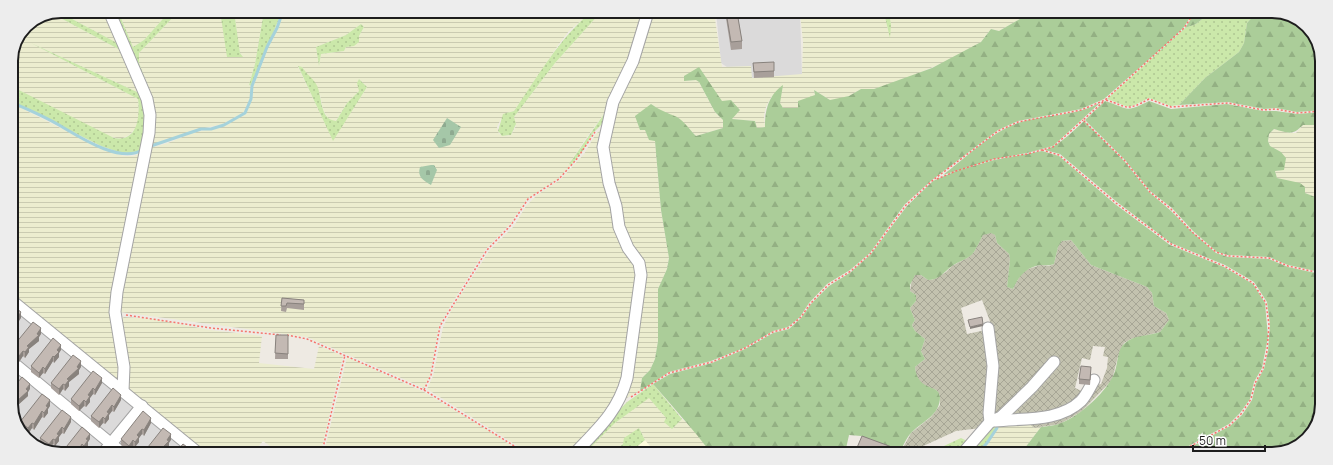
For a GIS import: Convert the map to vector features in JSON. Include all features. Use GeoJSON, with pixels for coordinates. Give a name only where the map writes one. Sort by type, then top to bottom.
{"type":"FeatureCollection","features":[{"type":"Feature","properties":{"kind":"street"},"geometry":{"type":"LineString","coordinates":[[112,18],[148,99],[150,115],[146,148],[117,292],[115,312],[124,367],[123,391]]}},
{"type":"Feature","properties":{"kind":"street"},"geometry":{"type":"LineString","coordinates":[[580,447],[608,418],[616,407],[623,393],[627,378],[641,275],[639,263],[628,248],[619,227],[617,211],[609,183],[603,146],[613,102],[633,61],[646,18]]}},
{"type":"Feature","properties":{"kind":"street"},"geometry":{"type":"LineString","coordinates":[[18,306],[191,447]]}},
{"type":"Feature","properties":{"kind":"street"},"geometry":{"type":"LineString","coordinates":[[988,328],[993,366],[992,394],[989,413],[990,422]]}},
{"type":"Feature","properties":{"kind":"street"},"geometry":{"type":"LineString","coordinates":[[969,447],[990,422],[1001,417],[1032,388],[1054,362]]}},
{"type":"Feature","properties":{"kind":"street"},"geometry":{"type":"LineString","coordinates":[[18,367],[107,447],[142,406]]}},
{"type":"Feature","properties":{"kind":"street"},"geometry":{"type":"LineString","coordinates":[[990,422],[1019,418],[1043,419],[1064,411],[1081,401],[1094,380]]}},
{"type":"Feature","properties":{"kind":"path"},"geometry":{"type":"LineString","coordinates":[[933,180],[994,159],[1053,147],[1184,28],[1191,18]]}},
{"type":"Feature","properties":{"kind":"path"},"geometry":{"type":"LineString","coordinates":[[616,407],[669,373],[712,362],[744,348],[773,332],[788,328],[801,317],[810,304],[828,285],[851,271],[870,253],[906,205],[933,180],[998,131],[1018,122],[1082,110],[1105,100],[1125,109],[1132,108],[1149,100],[1171,108],[1228,103],[1263,110],[1297,113],[1315,112]]}},
{"type":"Feature","properties":{"kind":"path"},"geometry":{"type":"LineString","coordinates":[[424,390],[431,375],[440,326],[487,250],[511,225],[528,199],[559,179],[583,153],[593,134],[608,120]]}},
{"type":"Feature","properties":{"kind":"path"},"geometry":{"type":"LineString","coordinates":[[1083,120],[1125,161],[1150,192],[1171,209],[1192,232],[1216,252],[1228,256],[1269,258],[1288,266],[1315,272]]}},
{"type":"Feature","properties":{"kind":"path"},"geometry":{"type":"LineString","coordinates":[[1042,150],[1059,155],[1116,203],[1171,244],[1224,266],[1253,283],[1266,303],[1269,325],[1267,351],[1263,369],[1255,383],[1251,399],[1241,414],[1230,425],[1189,447]]}},
{"type":"Feature","properties":{"kind":"path"},"geometry":{"type":"LineString","coordinates":[[115,312],[211,328],[295,336],[345,354],[424,390],[516,447]]}},
{"type":"Feature","properties":{"kind":"path"},"geometry":{"type":"LineString","coordinates":[[323,447],[345,354]]}},
{"type":"Feature","properties":{"kind":"shaded area"},"geometry":{"type":"Polygon","coordinates":[[[61,18],[122,51],[140,91],[137,92],[33,44],[138,99],[139,117],[136,128],[129,135],[121,139],[108,136],[18,90],[18,61],[21,44],[25,37],[37,25],[44,21],[61,18]]]}},
{"type":"Feature","properties":{"kind":"shaded area"},"geometry":{"type":"Polygon","coordinates":[[[70,18],[109,18],[119,44],[70,18]]]}},
{"type":"Feature","properties":{"kind":"shaded area"},"geometry":{"type":"Polygon","coordinates":[[[121,18],[164,18],[144,40],[133,47],[121,18]]]}},
{"type":"Feature","properties":{"kind":"shaded area"},"geometry":{"type":"Polygon","coordinates":[[[172,18],[221,18],[226,44],[243,56],[240,53],[235,18],[263,18],[255,64],[249,85],[252,86],[250,99],[244,112],[223,124],[191,131],[150,146],[146,87],[148,85],[139,63],[139,53],[172,18]]]}},
{"type":"Feature","properties":{"kind":"shaded area"},"geometry":{"type":"Polygon","coordinates":[[[282,18],[584,18],[569,31],[559,44],[514,111],[507,113],[501,119],[497,127],[499,134],[505,136],[511,135],[516,126],[514,117],[555,63],[596,18],[644,18],[637,42],[609,107],[584,141],[569,164],[571,165],[558,179],[527,199],[510,224],[486,249],[451,305],[439,326],[430,375],[424,388],[307,337],[120,312],[117,303],[150,148],[168,143],[192,133],[224,126],[245,114],[252,99],[253,87],[268,47],[278,29],[282,18]],[[361,24],[346,35],[316,47],[319,65],[321,54],[344,51],[346,47],[359,42],[359,36],[364,27],[361,24]],[[298,67],[333,140],[367,87],[359,79],[359,91],[347,103],[335,122],[328,118],[323,110],[320,95],[314,81],[308,77],[302,67],[298,67]]]}},
{"type":"Feature","properties":{"kind":"shaded area"},"geometry":{"type":"Polygon","coordinates":[[[650,18],[715,18],[722,67],[751,66],[752,78],[802,74],[803,42],[801,18],[885,18],[888,30],[891,24],[890,18],[1021,18],[999,31],[991,29],[981,42],[947,61],[900,81],[874,89],[861,89],[840,99],[830,100],[814,90],[815,95],[798,108],[783,108],[780,104],[780,93],[771,97],[766,107],[764,115],[765,127],[757,128],[755,121],[732,119],[740,109],[722,102],[699,68],[684,81],[696,80],[699,82],[715,112],[723,120],[723,128],[696,136],[678,118],[661,111],[651,104],[645,130],[655,140],[661,210],[669,257],[667,269],[658,289],[658,341],[655,359],[650,370],[642,378],[640,391],[621,401],[643,274],[624,236],[607,158],[614,106],[650,18]]]}},
{"type":"Feature","properties":{"kind":"shaded area"},"geometry":{"type":"Polygon","coordinates":[[[717,18],[800,18],[802,77],[749,82],[721,63],[717,18]]]}},
{"type":"Feature","properties":{"kind":"shaded area"},"geometry":{"type":"Polygon","coordinates":[[[18,107],[100,148],[124,156],[134,156],[145,150],[116,292],[120,358],[118,380],[18,301],[18,107]]]}},
{"type":"Feature","properties":{"kind":"shaded area"},"geometry":{"type":"Polygon","coordinates":[[[1315,124],[1315,197],[1305,193],[1287,181],[1277,178],[1275,171],[1279,171],[1281,152],[1270,146],[1268,141],[1269,134],[1274,129],[1296,133],[1303,125],[1315,124]]]}},
{"type":"Feature","properties":{"kind":"shaded area"},"geometry":{"type":"Polygon","coordinates":[[[604,126],[602,148],[638,274],[618,397],[577,447],[519,447],[427,389],[433,376],[443,327],[453,307],[489,251],[514,226],[526,206],[537,195],[560,180],[584,154],[595,135],[604,126]]]}},
{"type":"Feature","properties":{"kind":"shaded area"},"geometry":{"type":"Polygon","coordinates":[[[991,232],[995,235],[997,243],[1009,254],[1010,259],[1007,287],[1013,289],[1021,274],[1025,270],[1041,265],[1049,266],[1054,264],[1058,247],[1062,241],[1071,240],[1091,265],[1147,287],[1152,293],[1154,306],[1166,313],[1169,320],[1160,332],[1131,339],[1124,343],[1118,356],[1112,380],[1082,411],[1060,424],[1034,428],[1028,423],[1042,422],[1069,413],[1083,403],[1096,385],[1101,384],[1107,368],[1108,357],[1103,356],[1105,347],[1093,346],[1090,360],[1082,358],[1075,388],[1084,392],[1073,402],[1054,410],[1032,415],[1003,418],[1049,373],[1058,362],[1055,359],[999,416],[993,416],[996,386],[996,358],[991,324],[982,300],[961,308],[967,334],[986,330],[992,366],[987,412],[988,420],[981,428],[956,431],[921,447],[903,447],[911,433],[931,417],[940,405],[940,395],[936,390],[923,385],[917,379],[915,367],[925,359],[921,351],[925,339],[915,331],[912,325],[915,320],[910,308],[916,301],[916,295],[910,291],[912,278],[915,275],[921,275],[928,280],[932,280],[946,272],[952,266],[967,258],[974,252],[983,235],[991,232]]]}},
{"type":"Feature","properties":{"kind":"shaded area"},"geometry":{"type":"Polygon","coordinates":[[[18,306],[196,447],[61,447],[47,445],[37,440],[24,426],[19,415],[18,306]]]}},
{"type":"Feature","properties":{"kind":"shaded area"},"geometry":{"type":"Polygon","coordinates":[[[124,317],[153,319],[210,330],[262,336],[259,363],[314,369],[319,346],[343,356],[322,447],[271,447],[263,441],[258,447],[197,447],[129,391],[121,319],[124,317]]]}},
{"type":"Feature","properties":{"kind":"shaded area"},"geometry":{"type":"Polygon","coordinates":[[[347,357],[424,392],[513,447],[325,447],[347,357]]]}},
{"type":"Feature","properties":{"kind":"shaded area"},"geometry":{"type":"Polygon","coordinates":[[[649,397],[666,418],[672,429],[682,419],[690,425],[706,447],[651,447],[645,440],[639,428],[619,447],[590,447],[615,423],[649,397]]]}},
{"type":"Feature","properties":{"kind":"shaded area"},"geometry":{"type":"Polygon","coordinates":[[[1028,423],[1034,428],[1041,427],[1026,447],[985,447],[998,426],[1028,423]]]}},
{"type":"Feature","properties":{"kind":"shaded area"},"geometry":{"type":"Polygon","coordinates":[[[645,440],[651,447],[636,447],[645,440]]]}},
{"type":"Feature","properties":{"kind":"green space"},"geometry":{"type":"Polygon","coordinates":[[[61,18],[70,18],[119,44],[122,51],[61,18]]]}},
{"type":"Feature","properties":{"kind":"green space"},"geometry":{"type":"Polygon","coordinates":[[[118,18],[121,18],[133,47],[144,40],[164,18],[172,18],[139,53],[139,63],[148,86],[146,87],[118,18]]]}},
{"type":"Feature","properties":{"kind":"green space"},"geometry":{"type":"Polygon","coordinates":[[[221,18],[235,18],[240,53],[243,57],[227,57],[221,18]]]}},
{"type":"Feature","properties":{"kind":"green space"},"geometry":{"type":"Polygon","coordinates":[[[263,18],[279,18],[252,86],[249,85],[255,64],[263,18]]]}},
{"type":"Feature","properties":{"kind":"green space"},"geometry":{"type":"Polygon","coordinates":[[[584,18],[596,18],[555,63],[514,117],[516,124],[511,135],[502,136],[498,131],[503,114],[514,111],[558,46],[584,18]]]}},
{"type":"Feature","properties":{"kind":"green space"},"geometry":{"type":"Polygon","coordinates":[[[885,18],[890,18],[890,38],[885,18]]]}},
{"type":"Feature","properties":{"kind":"green space"},"geometry":{"type":"Polygon","coordinates":[[[1021,18],[1190,18],[1184,27],[1171,40],[1104,99],[1081,109],[1018,121],[998,130],[932,180],[905,204],[870,253],[850,270],[827,284],[809,303],[800,317],[788,327],[773,331],[744,348],[711,361],[669,372],[640,391],[642,378],[650,370],[655,359],[658,341],[658,289],[667,269],[669,258],[661,210],[655,141],[649,140],[645,130],[640,130],[635,116],[651,104],[680,119],[696,136],[723,128],[723,120],[715,112],[699,82],[696,80],[684,81],[684,76],[699,67],[722,101],[731,100],[740,110],[732,119],[755,121],[757,128],[765,127],[768,104],[774,94],[783,85],[780,103],[783,108],[798,108],[798,101],[815,95],[814,90],[830,100],[849,96],[861,89],[874,89],[932,68],[981,42],[991,29],[999,31],[1021,18]]]}},
{"type":"Feature","properties":{"kind":"green space"},"geometry":{"type":"Polygon","coordinates":[[[1192,18],[1204,18],[1196,24],[1185,28],[1192,18]]]}},
{"type":"Feature","properties":{"kind":"green space"},"geometry":{"type":"Polygon","coordinates":[[[1204,18],[1251,18],[1247,23],[1244,43],[1239,52],[1205,78],[1179,105],[1171,106],[1149,98],[1135,105],[1124,106],[1107,99],[1185,28],[1196,24],[1204,18]]]}},
{"type":"Feature","properties":{"kind":"green space"},"geometry":{"type":"Polygon","coordinates":[[[1251,18],[1278,18],[1296,25],[1306,35],[1312,44],[1315,58],[1315,111],[1297,112],[1276,108],[1264,109],[1228,102],[1179,105],[1205,78],[1239,52],[1244,43],[1247,23],[1251,18]]]}},
{"type":"Feature","properties":{"kind":"green space"},"geometry":{"type":"Polygon","coordinates":[[[361,24],[364,27],[359,36],[359,42],[354,46],[346,47],[344,51],[321,54],[319,66],[316,47],[346,35],[361,24]]]}},
{"type":"Feature","properties":{"kind":"green space"},"geometry":{"type":"Polygon","coordinates":[[[31,43],[137,92],[140,91],[147,111],[144,148],[132,154],[124,154],[101,146],[18,104],[18,90],[114,138],[122,138],[128,136],[136,127],[138,120],[138,99],[31,43]]]}},
{"type":"Feature","properties":{"kind":"green space"},"geometry":{"type":"Polygon","coordinates":[[[298,66],[302,67],[317,86],[323,110],[326,115],[330,119],[336,121],[347,103],[359,91],[357,83],[359,79],[367,87],[333,141],[298,66]]]}},
{"type":"Feature","properties":{"kind":"green space"},"geometry":{"type":"Polygon","coordinates":[[[1105,101],[1130,109],[1149,101],[1171,109],[1227,104],[1263,111],[1297,114],[1315,113],[1315,125],[1303,125],[1296,131],[1290,133],[1274,129],[1269,134],[1268,141],[1270,146],[1281,152],[1286,158],[1284,170],[1275,171],[1277,178],[1300,183],[1305,187],[1305,193],[1315,197],[1315,271],[1288,265],[1269,257],[1228,255],[1217,252],[1193,231],[1172,208],[1150,191],[1126,161],[1085,120],[1105,101]]]}},
{"type":"Feature","properties":{"kind":"green space"},"geometry":{"type":"Polygon","coordinates":[[[1101,102],[1053,146],[1027,153],[994,159],[943,175],[988,139],[1008,127],[1028,120],[1071,113],[1091,107],[1101,102]]]}},
{"type":"Feature","properties":{"kind":"green space"},"geometry":{"type":"Polygon","coordinates":[[[609,107],[604,122],[593,133],[582,152],[571,165],[569,164],[609,107]]]}},
{"type":"Feature","properties":{"kind":"green space"},"geometry":{"type":"Polygon","coordinates":[[[447,118],[461,127],[450,145],[439,148],[433,140],[447,118]]]}},
{"type":"Feature","properties":{"kind":"green space"},"geometry":{"type":"Polygon","coordinates":[[[1084,121],[1125,162],[1149,192],[1216,253],[1228,257],[1269,259],[1288,267],[1315,273],[1315,410],[1311,423],[1296,440],[1278,447],[1191,447],[1230,426],[1242,415],[1252,400],[1256,383],[1264,369],[1268,351],[1270,325],[1267,302],[1254,282],[1225,265],[1171,243],[1117,202],[1060,154],[1045,150],[1061,142],[1084,121]]]}},
{"type":"Feature","properties":{"kind":"green space"},"geometry":{"type":"Polygon","coordinates":[[[1042,151],[1059,156],[1115,204],[1170,245],[1224,267],[1253,284],[1265,303],[1268,337],[1262,368],[1254,382],[1250,399],[1240,413],[1229,424],[1187,447],[1026,447],[1041,427],[1056,425],[1069,420],[1093,402],[1112,378],[1120,349],[1128,340],[1160,332],[1169,320],[1166,313],[1154,306],[1152,293],[1147,287],[1091,265],[1071,240],[1062,241],[1058,247],[1054,264],[1041,265],[1031,268],[1021,276],[1013,289],[1007,287],[1010,259],[1009,254],[997,243],[995,235],[991,233],[983,235],[972,255],[952,266],[935,279],[928,280],[921,275],[915,275],[910,285],[910,291],[916,295],[916,301],[910,308],[915,320],[912,325],[915,331],[925,339],[921,351],[925,359],[915,367],[917,375],[920,381],[936,390],[940,397],[937,409],[910,434],[903,447],[886,447],[861,436],[849,435],[846,447],[706,447],[653,384],[670,374],[712,363],[745,349],[773,333],[789,329],[801,318],[811,304],[829,286],[851,272],[871,254],[907,206],[933,181],[956,171],[994,160],[1042,151]]]}},
{"type":"Feature","properties":{"kind":"green space"},"geometry":{"type":"Polygon","coordinates":[[[434,165],[437,170],[431,185],[421,178],[419,170],[420,167],[434,165]]]}},
{"type":"Feature","properties":{"kind":"green space"},"geometry":{"type":"Polygon","coordinates":[[[653,384],[682,419],[672,429],[664,422],[666,418],[649,398],[615,423],[591,447],[584,447],[627,402],[653,384]]]}},
{"type":"Feature","properties":{"kind":"green space"},"geometry":{"type":"Polygon","coordinates":[[[1005,421],[997,428],[982,447],[970,447],[991,423],[1005,421]]]}},
{"type":"Feature","properties":{"kind":"green space"},"geometry":{"type":"Polygon","coordinates":[[[639,428],[645,440],[636,447],[619,447],[623,444],[624,438],[639,428]]]}},
{"type":"Feature","properties":{"kind":"green space"},"geometry":{"type":"Polygon","coordinates":[[[961,438],[969,442],[966,447],[942,447],[961,438]]]}},
{"type":"Feature","properties":{"kind":"building"},"geometry":{"type":"Polygon","coordinates":[[[727,18],[738,18],[742,41],[731,42],[727,18]]]}},
{"type":"Feature","properties":{"kind":"building"},"geometry":{"type":"Polygon","coordinates":[[[774,62],[774,71],[754,72],[753,63],[774,62]]]}},
{"type":"Feature","properties":{"kind":"building"},"geometry":{"type":"Polygon","coordinates":[[[282,298],[304,300],[304,304],[287,303],[286,306],[281,306],[282,298]]]}},
{"type":"Feature","properties":{"kind":"building"},"geometry":{"type":"Polygon","coordinates":[[[18,310],[21,312],[18,316],[18,310]]]}},
{"type":"Feature","properties":{"kind":"building"},"geometry":{"type":"Polygon","coordinates":[[[982,317],[983,324],[970,327],[968,320],[982,317]]]}},
{"type":"Feature","properties":{"kind":"building"},"geometry":{"type":"Polygon","coordinates":[[[33,322],[41,328],[37,334],[39,335],[27,346],[29,347],[25,352],[23,351],[19,356],[18,340],[33,322]]]}},
{"type":"Feature","properties":{"kind":"building"},"geometry":{"type":"Polygon","coordinates":[[[276,335],[288,335],[288,354],[275,353],[276,335]]]}},
{"type":"Feature","properties":{"kind":"building"},"geometry":{"type":"Polygon","coordinates":[[[53,338],[61,345],[57,350],[59,352],[54,357],[53,356],[45,369],[43,367],[39,373],[31,366],[53,338]]]}},
{"type":"Feature","properties":{"kind":"building"},"geometry":{"type":"Polygon","coordinates":[[[73,355],[81,361],[77,367],[79,368],[67,379],[69,380],[65,385],[63,384],[59,389],[51,383],[73,355]]]}},
{"type":"Feature","properties":{"kind":"building"},"geometry":{"type":"Polygon","coordinates":[[[1081,366],[1091,367],[1090,380],[1079,379],[1081,366]]]}},
{"type":"Feature","properties":{"kind":"building"},"geometry":{"type":"Polygon","coordinates":[[[93,371],[102,378],[95,390],[93,388],[88,395],[90,396],[86,402],[84,400],[79,406],[71,399],[93,371]]]}},
{"type":"Feature","properties":{"kind":"building"},"geometry":{"type":"Polygon","coordinates":[[[22,377],[30,384],[26,389],[28,391],[18,400],[18,382],[22,377]]]}},
{"type":"Feature","properties":{"kind":"building"},"geometry":{"type":"Polygon","coordinates":[[[113,388],[121,395],[114,407],[112,405],[107,412],[109,413],[105,419],[103,417],[99,422],[91,416],[113,388]]]}},
{"type":"Feature","properties":{"kind":"building"},"geometry":{"type":"Polygon","coordinates":[[[42,394],[50,400],[44,413],[42,411],[34,424],[32,423],[28,428],[21,421],[42,394]]]}},
{"type":"Feature","properties":{"kind":"building"},"geometry":{"type":"Polygon","coordinates":[[[62,410],[71,417],[64,429],[62,427],[57,434],[59,435],[49,444],[40,438],[62,410]]]}},
{"type":"Feature","properties":{"kind":"building"},"geometry":{"type":"Polygon","coordinates":[[[143,411],[151,418],[144,430],[142,429],[137,435],[139,437],[135,442],[133,440],[129,446],[121,439],[143,411]]]}},
{"type":"Feature","properties":{"kind":"building"},"geometry":{"type":"Polygon","coordinates":[[[82,427],[90,434],[86,439],[88,440],[84,446],[82,444],[80,447],[66,447],[82,427]]]}},
{"type":"Feature","properties":{"kind":"building"},"geometry":{"type":"Polygon","coordinates":[[[163,428],[171,434],[167,440],[169,441],[163,447],[148,447],[163,428]]]}},
{"type":"Feature","properties":{"kind":"building"},"geometry":{"type":"Polygon","coordinates":[[[862,436],[892,447],[857,447],[862,436]]]}},
{"type":"Feature","properties":{"kind":"waterway"},"geometry":{"type":"LineString","coordinates":[[148,147],[201,129],[211,129],[224,125],[245,113],[251,99],[252,86],[267,47],[281,18]]}},
{"type":"Feature","properties":{"kind":"waterway"},"geometry":{"type":"LineString","coordinates":[[18,105],[99,147],[122,154],[142,150]]}},
{"type":"Feature","properties":{"kind":"waterway"},"geometry":{"type":"LineString","coordinates":[[983,447],[997,428]]}}]}
